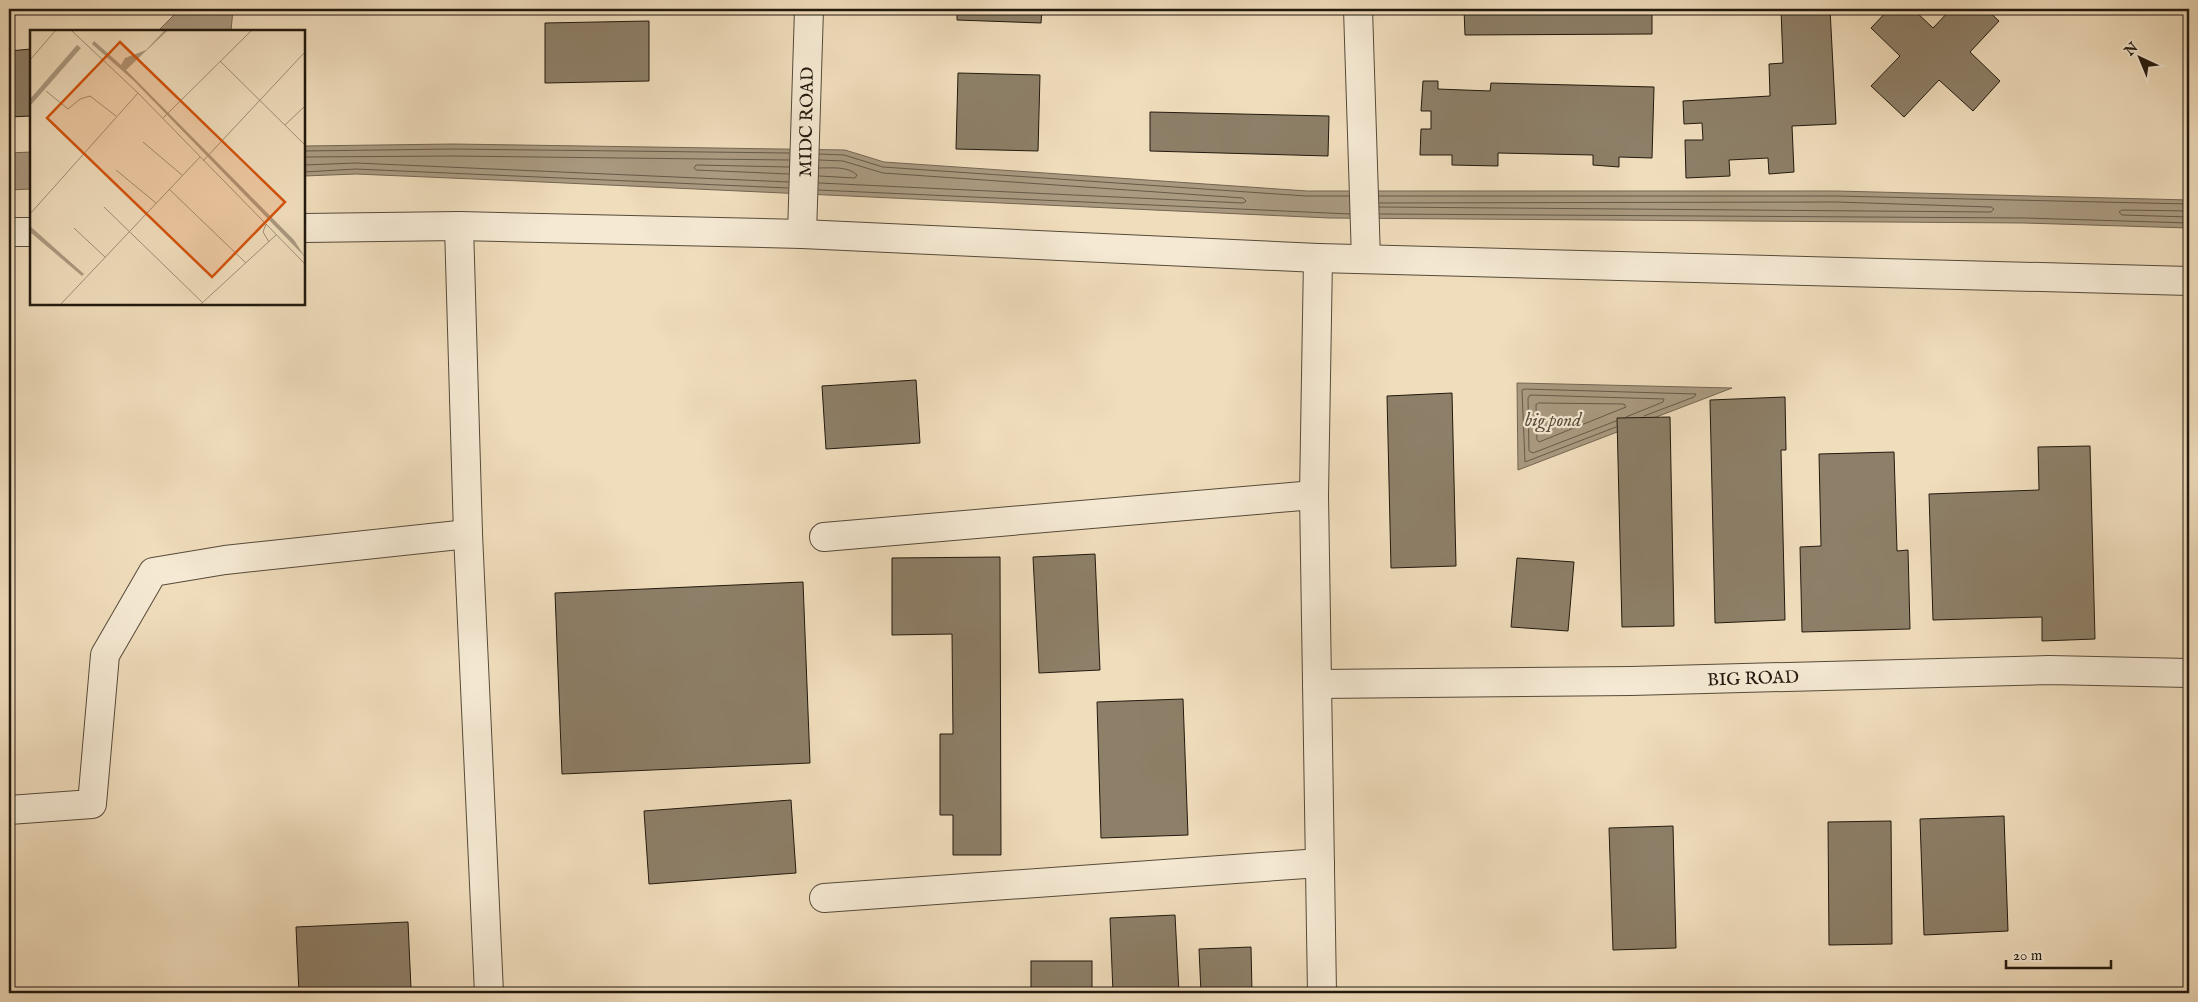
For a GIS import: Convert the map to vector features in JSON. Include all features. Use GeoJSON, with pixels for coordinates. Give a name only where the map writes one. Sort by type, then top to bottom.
{"type":"FeatureCollection","features":[{"type":"Feature","properties":{"kind":"street","name":"MIDC ROAD"},"geometry":{"type":"LineString","coordinates":[[802,234],[805,204],[808,9]]}},
{"type":"Feature","properties":{"kind":"street"},"geometry":{"type":"LineString","coordinates":[[1358,9],[1365,248]]}},
{"type":"Feature","properties":{"kind":"street"},"geometry":{"type":"LineString","coordinates":[[305,228],[459,226],[802,234],[1318,258],[1365,248],[2189,280]]}},
{"type":"Feature","properties":{"kind":"street"},"geometry":{"type":"LineString","coordinates":[[459,226],[468,534],[489,993]]}},
{"type":"Feature","properties":{"kind":"street"},"geometry":{"type":"LineString","coordinates":[[9,232],[30,232]]}},
{"type":"Feature","properties":{"kind":"street"},"geometry":{"type":"LineString","coordinates":[[1318,258],[1314,495],[1322,993]]}},
{"type":"Feature","properties":{"kind":"street"},"geometry":{"type":"LineString","coordinates":[[824,537],[1314,495]]}},
{"type":"Feature","properties":{"kind":"street"},"geometry":{"type":"LineString","coordinates":[[9,810],[92,804],[105,655],[153,572],[225,560],[468,534]]}},
{"type":"Feature","properties":{"kind":"street","name":"BIG ROAD"},"geometry":{"type":"LineString","coordinates":[[1318,684],[1631,681],[2049,670],[2189,673]]}},
{"type":"Feature","properties":{"kind":"street"},"geometry":{"type":"LineString","coordinates":[[824,898],[1320,863]]}},
{"type":"Feature","properties":{"kind":"water"},"geometry":{"type":"Polygon","coordinates":[[[180,9],[233,9],[231,30],[159,30],[180,9]]]}},
{"type":"Feature","properties":{"kind":"water"},"geometry":{"type":"Polygon","coordinates":[[[453,144],[845,150],[884,162],[1307,191],[1836,191],[2189,200],[2189,228],[2024,223],[1329,218],[356,174],[305,176],[305,146],[453,144]]]}},
{"type":"Feature","properties":{"kind":"water"},"geometry":{"type":"Polygon","coordinates":[[[30,152],[30,189],[9,190],[9,153],[30,152]]]}},
{"type":"Feature","properties":{"kind":"water","name":"big pond"},"geometry":{"type":"Polygon","coordinates":[[[1517,383],[1732,388],[1518,470],[1517,383]]]}},
{"type":"Feature","properties":{"kind":"building"},"geometry":{"type":"Polygon","coordinates":[[[957,9],[1042,9],[1041,23],[957,20],[957,9]]]}},
{"type":"Feature","properties":{"kind":"building"},"geometry":{"type":"Polygon","coordinates":[[[1464,9],[1652,9],[1652,34],[1465,35],[1464,9]]]}},
{"type":"Feature","properties":{"kind":"building"},"geometry":{"type":"Polygon","coordinates":[[[1781,9],[1830,9],[1836,124],[1792,126],[1794,172],[1769,174],[1768,158],[1729,160],[1730,176],[1686,178],[1685,140],[1703,140],[1702,123],[1684,124],[1683,101],[1770,96],[1769,64],[1783,63],[1781,9]]]}},
{"type":"Feature","properties":{"kind":"building"},"geometry":{"type":"Polygon","coordinates":[[[1889,9],[1913,9],[1933,28],[1951,9],[1986,9],[1999,21],[1970,52],[2000,81],[1973,111],[1939,80],[1904,117],[1871,86],[1900,56],[1871,28],[1889,9]]]}},
{"type":"Feature","properties":{"kind":"building"},"geometry":{"type":"Polygon","coordinates":[[[649,21],[649,81],[545,83],[545,23],[649,21]]]}},
{"type":"Feature","properties":{"kind":"building"},"geometry":{"type":"Polygon","coordinates":[[[30,49],[30,116],[9,117],[9,51],[30,49]]]}},
{"type":"Feature","properties":{"kind":"building"},"geometry":{"type":"Polygon","coordinates":[[[958,73],[1040,75],[1038,151],[956,149],[958,73]]]}},
{"type":"Feature","properties":{"kind":"building"},"geometry":{"type":"Polygon","coordinates":[[[1423,81],[1438,81],[1438,89],[1490,91],[1491,83],[1654,87],[1652,158],[1619,157],[1619,167],[1593,165],[1593,155],[1498,153],[1498,166],[1452,165],[1452,155],[1420,155],[1421,129],[1431,129],[1431,111],[1421,111],[1423,81]]]}},
{"type":"Feature","properties":{"kind":"building"},"geometry":{"type":"Polygon","coordinates":[[[1150,112],[1329,116],[1328,156],[1150,151],[1150,112]]]}},
{"type":"Feature","properties":{"kind":"building"},"geometry":{"type":"Polygon","coordinates":[[[916,380],[920,443],[826,449],[822,386],[916,380]]]}},
{"type":"Feature","properties":{"kind":"building"},"geometry":{"type":"Polygon","coordinates":[[[1452,393],[1456,566],[1391,568],[1387,396],[1452,393]]]}},
{"type":"Feature","properties":{"kind":"building"},"geometry":{"type":"Polygon","coordinates":[[[1785,397],[1786,450],[1781,450],[1785,620],[1715,623],[1710,400],[1785,397]]]}},
{"type":"Feature","properties":{"kind":"building"},"geometry":{"type":"Polygon","coordinates":[[[1670,417],[1674,626],[1622,627],[1617,418],[1670,417]]]}},
{"type":"Feature","properties":{"kind":"building"},"geometry":{"type":"Polygon","coordinates":[[[2090,446],[2095,639],[2042,641],[2042,617],[1933,620],[1929,494],[2039,490],[2038,447],[2090,446]]]}},
{"type":"Feature","properties":{"kind":"building"},"geometry":{"type":"Polygon","coordinates":[[[1894,452],[1897,551],[1908,550],[1910,629],[1802,632],[1800,547],[1821,546],[1819,454],[1894,452]]]}},
{"type":"Feature","properties":{"kind":"building"},"geometry":{"type":"Polygon","coordinates":[[[1095,554],[1100,670],[1039,673],[1033,557],[1095,554]]]}},
{"type":"Feature","properties":{"kind":"building"},"geometry":{"type":"Polygon","coordinates":[[[1000,557],[1001,855],[953,855],[953,815],[940,815],[940,734],[953,734],[952,634],[892,635],[892,558],[1000,557]]]}},
{"type":"Feature","properties":{"kind":"building"},"geometry":{"type":"Polygon","coordinates":[[[1517,558],[1574,562],[1568,631],[1511,627],[1517,558]]]}},
{"type":"Feature","properties":{"kind":"building"},"geometry":{"type":"Polygon","coordinates":[[[803,582],[810,763],[562,774],[555,593],[803,582]]]}},
{"type":"Feature","properties":{"kind":"building"},"geometry":{"type":"Polygon","coordinates":[[[1183,699],[1188,835],[1101,838],[1097,702],[1183,699]]]}},
{"type":"Feature","properties":{"kind":"building"},"geometry":{"type":"Polygon","coordinates":[[[791,800],[796,873],[649,884],[644,811],[791,800]]]}},
{"type":"Feature","properties":{"kind":"building"},"geometry":{"type":"Polygon","coordinates":[[[2004,816],[2008,931],[1924,935],[1920,819],[2004,816]]]}},
{"type":"Feature","properties":{"kind":"building"},"geometry":{"type":"Polygon","coordinates":[[[1891,821],[1892,944],[1829,945],[1828,822],[1891,821]]]}},
{"type":"Feature","properties":{"kind":"building"},"geometry":{"type":"Polygon","coordinates":[[[1673,826],[1676,948],[1613,950],[1609,828],[1673,826]]]}},
{"type":"Feature","properties":{"kind":"building"},"geometry":{"type":"Polygon","coordinates":[[[1175,915],[1179,993],[1113,993],[1110,918],[1175,915]]]}},
{"type":"Feature","properties":{"kind":"building"},"geometry":{"type":"Polygon","coordinates":[[[408,922],[411,989],[299,993],[296,927],[408,922]]]}},
{"type":"Feature","properties":{"kind":"building"},"geometry":{"type":"Polygon","coordinates":[[[1251,947],[1252,993],[1201,993],[1199,949],[1251,947]]]}},
{"type":"Feature","properties":{"kind":"building"},"geometry":{"type":"Polygon","coordinates":[[[1031,961],[1092,961],[1092,993],[1031,993],[1031,961]]]}},
{"type":"Feature","properties":{"kind":"building"},"geometry":{"type":"Polygon","coordinates":[[[2026,992],[2109,993],[2026,993],[2026,992]]]}}]}
